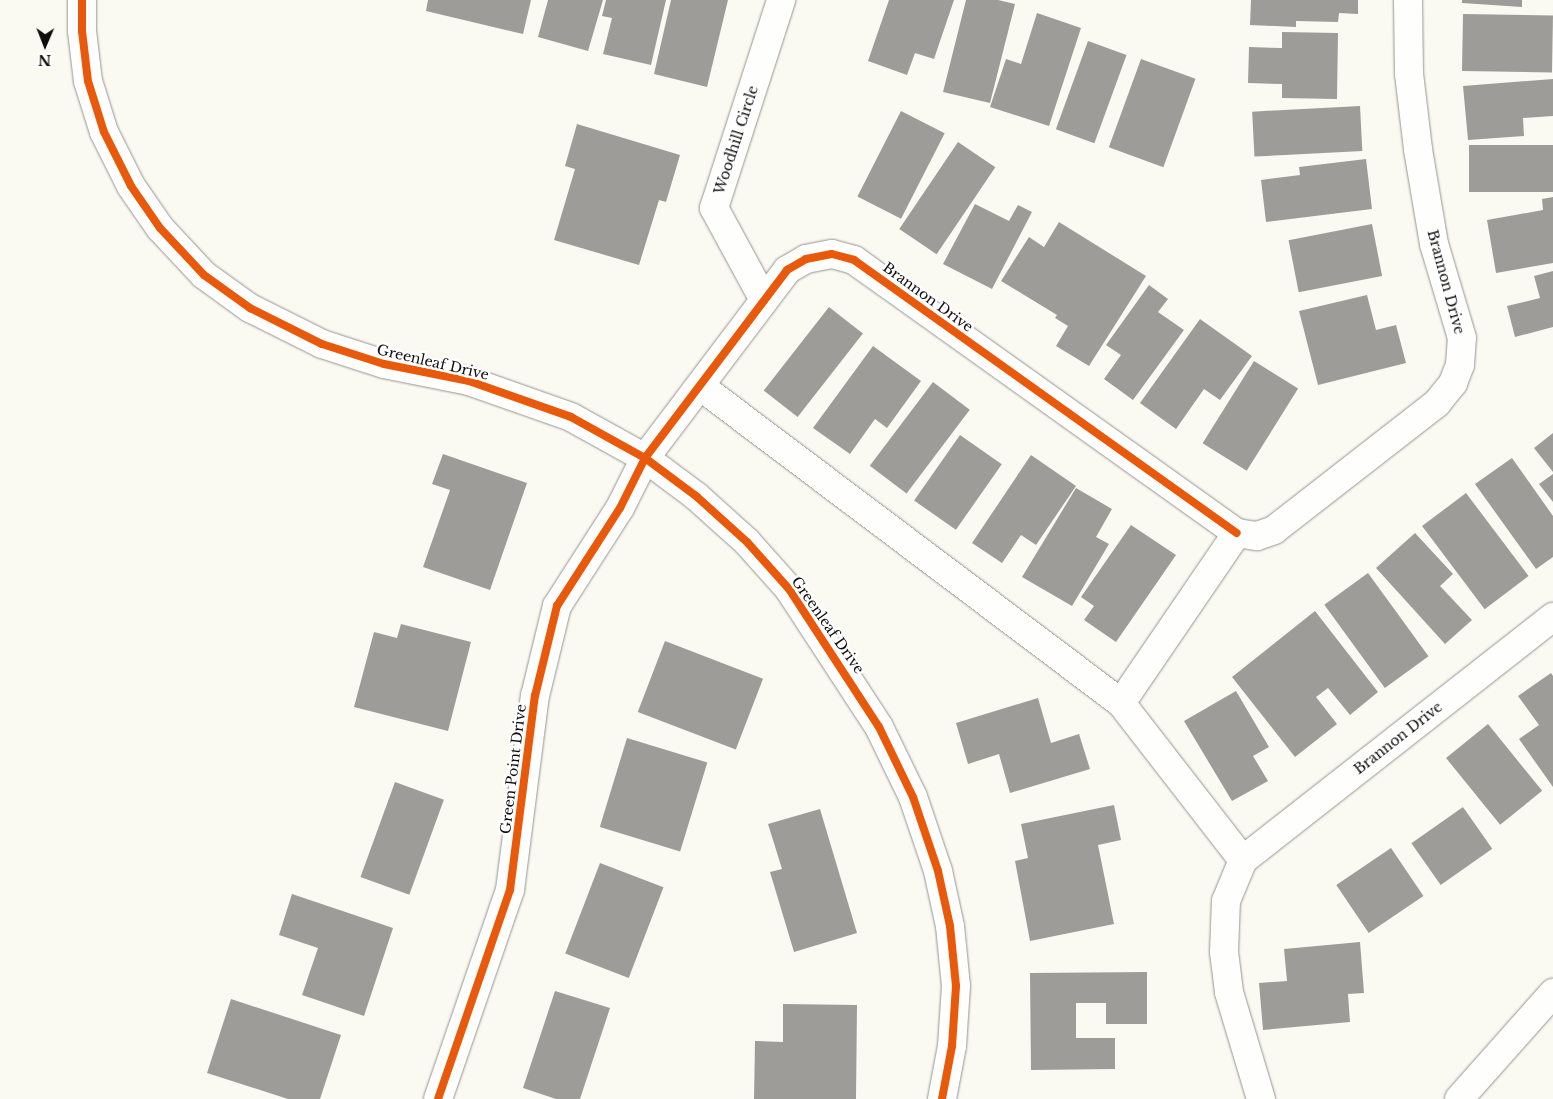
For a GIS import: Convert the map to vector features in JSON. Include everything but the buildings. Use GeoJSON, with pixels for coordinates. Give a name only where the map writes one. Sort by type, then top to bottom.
{"type":"FeatureCollection","features":[{"type":"Feature","properties":{"kind":"street","name":"Greenleaf Drive"},"geometry":{"type":"LineString","coordinates":[[82,0],[82,31],[88,81],[104,132],[131,186],[160,228],[204,275],[250,308],[322,344],[384,364],[469,381],[525,399],[571,418],[645,458],[696,496],[740,536],[789,589],[880,727],[913,797],[938,871],[950,926],[956,986],[952,1046],[942,1099]]}},
{"type":"Feature","properties":{"kind":"street","name":"Woodhill Circle"},"geometry":{"type":"LineString","coordinates":[[764,300],[714,208],[781,0]]}},
{"type":"Feature","properties":{"kind":"street","name":"Brannon Drive"},"geometry":{"type":"LineString","coordinates":[[645,458],[787,270],[806,259],[832,254],[854,260],[1237,533],[1257,536],[1274,530],[1437,403],[1453,383],[1460,365],[1462,338],[1434,244],[1418,149],[1409,74],[1408,0]]}},
{"type":"Feature","properties":{"kind":"street"},"geometry":{"type":"LineString","coordinates":[[700,386],[1121,703],[1243,860]]}},
{"type":"Feature","properties":{"kind":"street","name":"Green Point Drive"},"geometry":{"type":"LineString","coordinates":[[438,1099],[510,890],[535,696],[557,606],[620,508],[645,458]]}},
{"type":"Feature","properties":{"kind":"street"},"geometry":{"type":"LineString","coordinates":[[1121,703],[1237,533]]}},
{"type":"Feature","properties":{"kind":"street","name":"Brannon Drive"},"geometry":{"type":"LineString","coordinates":[[1260,1099],[1229,992],[1224,952],[1226,901],[1243,860],[1553,617]]}},
{"type":"Feature","properties":{"kind":"street"},"geometry":{"type":"LineString","coordinates":[[1459,1099],[1553,993]]}},
{"type":"Feature","properties":{"kind":"cycle path"},"geometry":{"type":"LineString","coordinates":[[82,0],[82,31],[88,81],[104,132],[131,186],[160,228],[204,275],[250,308],[322,344],[384,364],[469,381],[571,417],[645,458],[696,496],[747,542],[789,589],[879,727],[913,797],[938,871],[950,926],[956,986],[952,1046],[942,1099]]}},
{"type":"Feature","properties":{"kind":"cycle path"},"geometry":{"type":"LineString","coordinates":[[438,1099],[510,890],[535,696],[557,606],[620,508],[645,458],[787,270],[806,259],[832,254],[854,260],[1237,533]]}}]}
